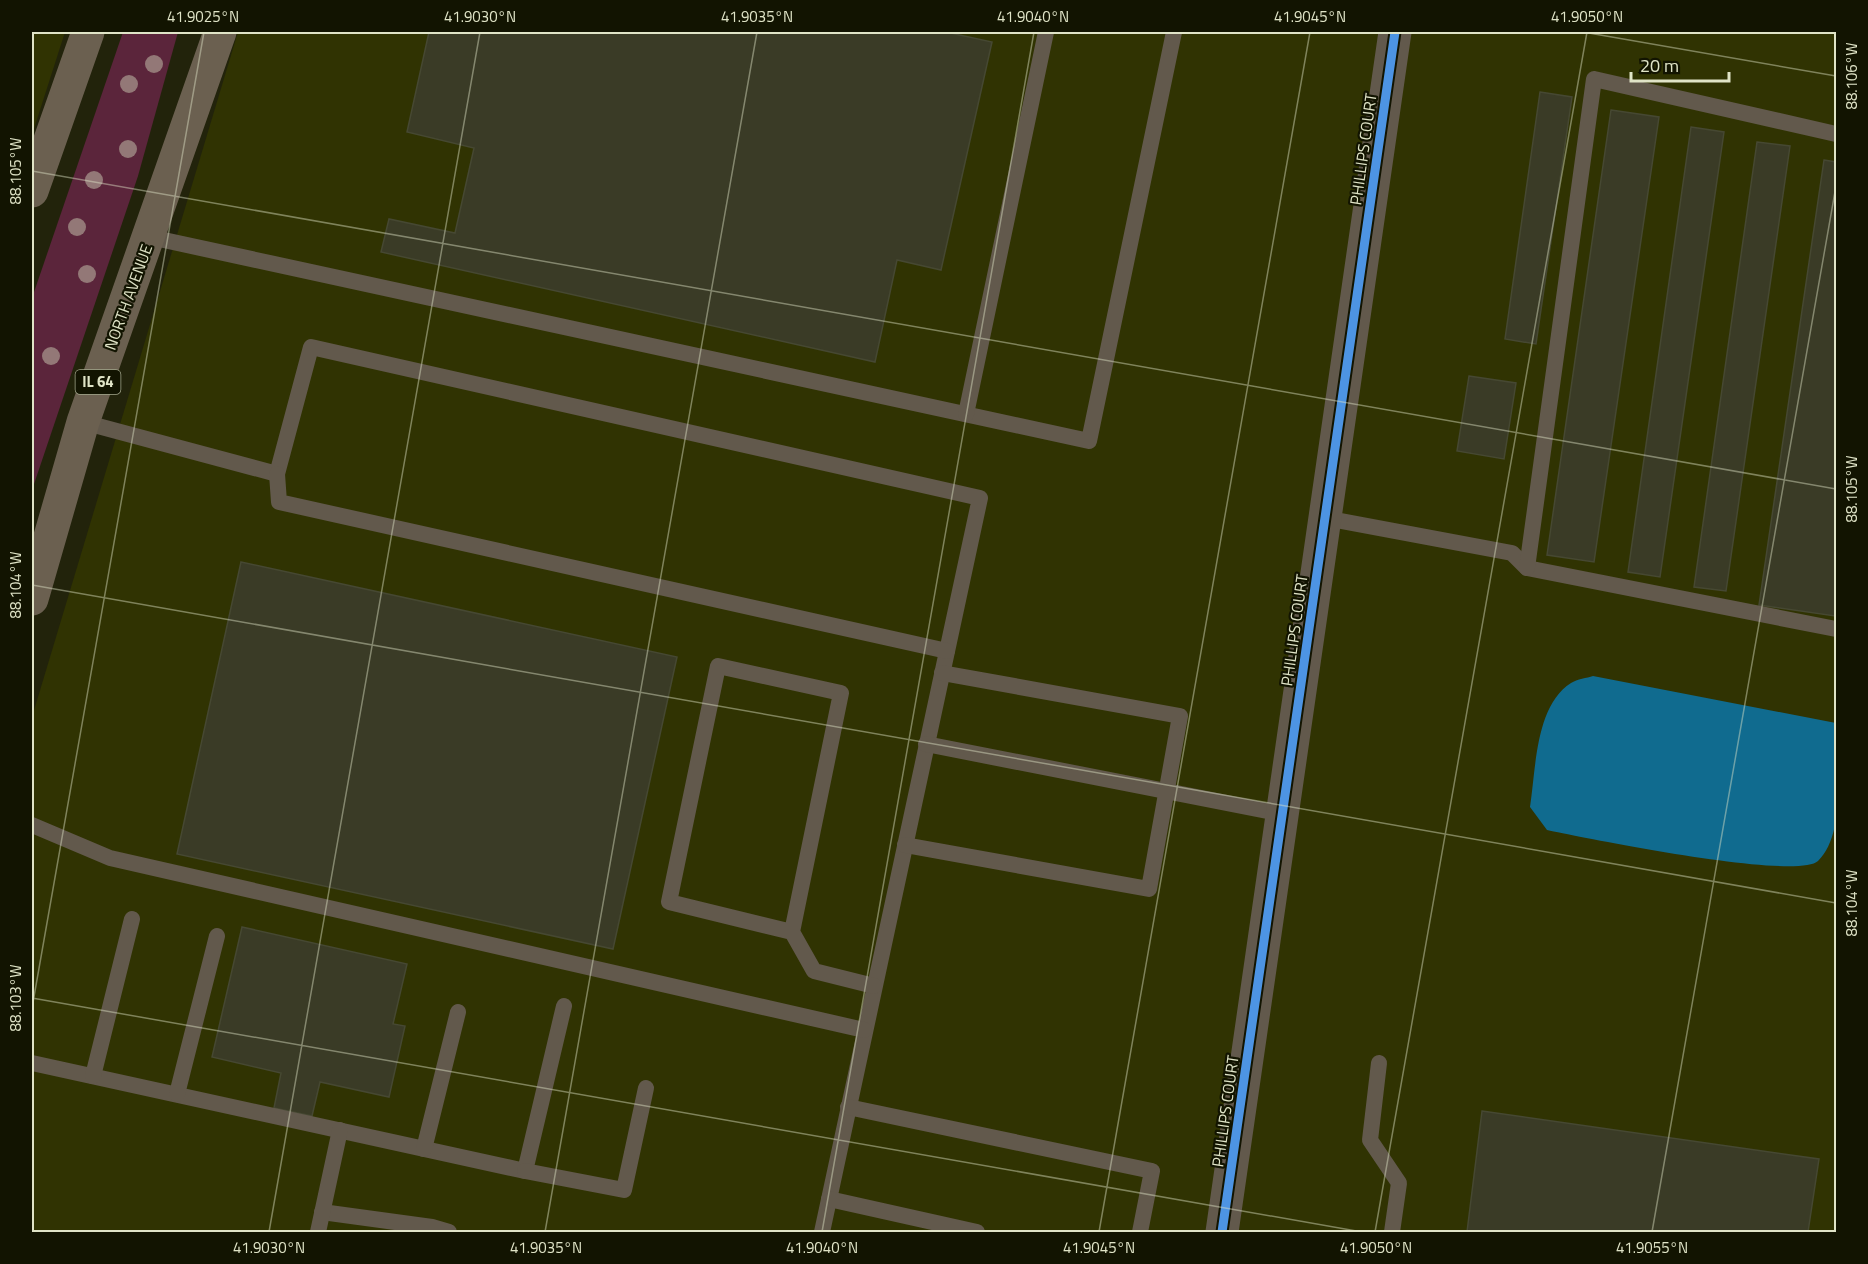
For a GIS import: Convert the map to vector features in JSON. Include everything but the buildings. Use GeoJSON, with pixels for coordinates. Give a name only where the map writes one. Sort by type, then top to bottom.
{"type":"FeatureCollection","features":[{"type":"Feature","properties":{"kind":"main road"},"geometry":{"type":"LineString","coordinates":[[32,190],[88,32]]}},
{"type":"Feature","properties":{"kind":"main road","name":"NORTH AVENUE"},"geometry":{"type":"LineString","coordinates":[[32,598],[83,422],[150,237],[220,32]]}},
{"type":"Feature","properties":{"kind":"street","name":"PHILLIPS COURT"},"geometry":{"type":"LineString","coordinates":[[1222,1233],[1395,32]]}},
{"type":"Feature","properties":{"kind":"lane"},"geometry":{"type":"LineString","coordinates":[[966,414],[1046,32]]}},
{"type":"Feature","properties":{"kind":"lane"},"geometry":{"type":"LineString","coordinates":[[150,237],[1089,441],[1174,32]]}},
{"type":"Feature","properties":{"kind":"lane"},"geometry":{"type":"LineString","coordinates":[[1527,568],[1594,79],[1836,134]]}},
{"type":"Feature","properties":{"kind":"lane"},"geometry":{"type":"LineString","coordinates":[[822,1233],[980,498],[311,347],[277,474],[279,502],[947,651]]}},
{"type":"Feature","properties":{"kind":"lane"},"geometry":{"type":"LineString","coordinates":[[83,422],[277,474]]}},
{"type":"Feature","properties":{"kind":"lane"},"geometry":{"type":"LineString","coordinates":[[1325,518],[1512,553],[1527,568],[1836,629]]}},
{"type":"Feature","properties":{"kind":"lane"},"geometry":{"type":"LineString","coordinates":[[792,932],[669,902],[718,666],[841,693],[792,932],[814,971],[874,986]]}},
{"type":"Feature","properties":{"kind":"lane"},"geometry":{"type":"LineString","coordinates":[[905,845],[1149,889],[1180,716],[942,673]]}},
{"type":"Feature","properties":{"kind":"lane"},"geometry":{"type":"LineString","coordinates":[[926,744],[1282,814]]}},
{"type":"Feature","properties":{"kind":"lane"},"geometry":{"type":"LineString","coordinates":[[32,825],[110,858],[864,1030]]}},
{"type":"Feature","properties":{"kind":"lane"},"geometry":{"type":"LineString","coordinates":[[93,1076],[132,919]]}},
{"type":"Feature","properties":{"kind":"lane"},"geometry":{"type":"LineString","coordinates":[[177,1094],[217,936]]}},
{"type":"Feature","properties":{"kind":"lane"},"geometry":{"type":"LineString","coordinates":[[525,1171],[564,1006]]}},
{"type":"Feature","properties":{"kind":"lane"},"geometry":{"type":"LineString","coordinates":[[424,1149],[458,1012]]}},
{"type":"Feature","properties":{"kind":"lane"},"geometry":{"type":"LineString","coordinates":[[32,1063],[525,1171],[624,1190],[646,1088]]}},
{"type":"Feature","properties":{"kind":"lane"},"geometry":{"type":"LineString","coordinates":[[1379,1063],[1370,1140],[1399,1183],[1392,1233]]}},
{"type":"Feature","properties":{"kind":"lane"},"geometry":{"type":"LineString","coordinates":[[848,1107],[1152,1171],[1140,1233]]}},
{"type":"Feature","properties":{"kind":"lane"},"geometry":{"type":"LineString","coordinates":[[318,1233],[340,1130]]}},
{"type":"Feature","properties":{"kind":"lane"},"geometry":{"type":"LineString","coordinates":[[829,1199],[976,1233]]}},
{"type":"Feature","properties":{"kind":"lane"},"geometry":{"type":"LineString","coordinates":[[322,1212],[432,1227],[449,1233]]}},
{"type":"Feature","properties":{"kind":"shaded area"},"geometry":{"type":"Polygon","coordinates":[[[32,32],[65,32],[32,135],[32,32]]]}},
{"type":"Feature","properties":{"kind":"shaded area"},"geometry":{"type":"Polygon","coordinates":[[[123,32],[178,32],[138,176],[32,490],[32,298],[123,32]]]}},
{"type":"Feature","properties":{"kind":"shaded area"},"geometry":{"type":"Polygon","coordinates":[[[238,32],[1836,32],[1836,1232],[32,1232],[32,717],[238,32]]]}},
{"type":"Feature","properties":{"kind":"water"},"geometry":{"type":"Polygon","coordinates":[[[1593,676],[1836,723],[1837,815],[1827,849],[1818,861],[1802,866],[1733,862],[1644,849],[1547,830],[1530,807],[1536,757],[1544,722],[1559,693],[1573,682],[1593,676]]]}},
{"type":"Feature","properties":{"kind":"cycle path"},"geometry":{"type":"LineString","coordinates":[[1222,1232],[1395,32]]}}]}
